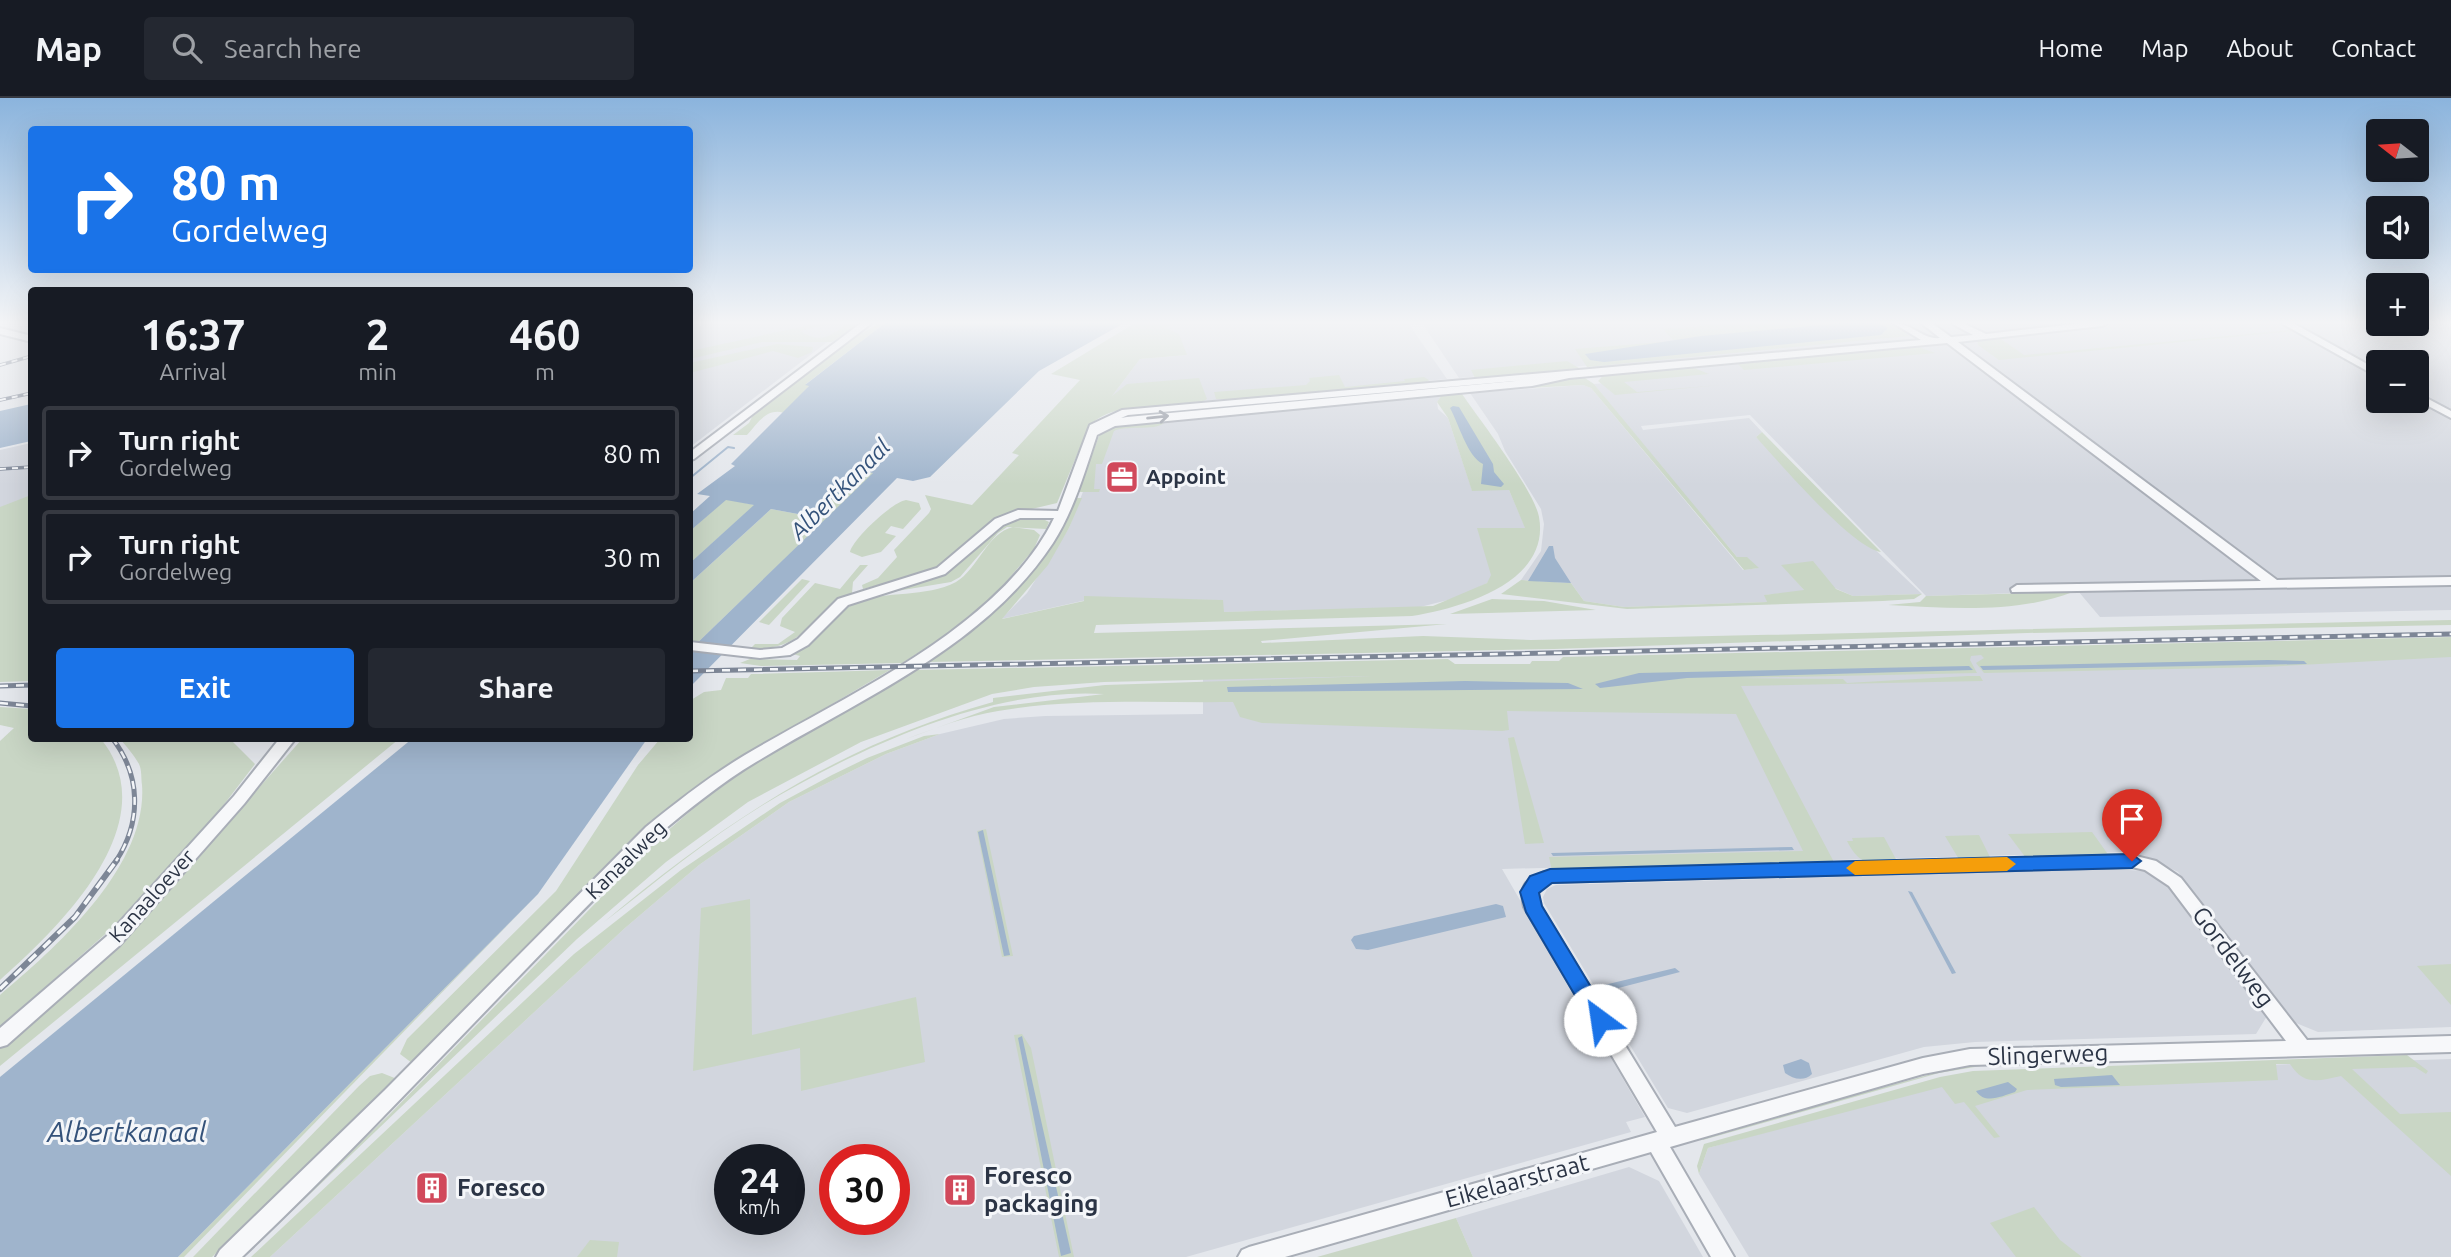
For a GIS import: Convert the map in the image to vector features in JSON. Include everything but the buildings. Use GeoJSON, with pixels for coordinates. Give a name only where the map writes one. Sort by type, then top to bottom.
{"type":"FeatureCollection","features":[{"type":"Feature","properties":{"kind":"street"},"geometry":{"type":"LineString","coordinates":[[693,455],[796,377]]}},
{"type":"Feature","properties":{"kind":"street"},"geometry":{"type":"LineString","coordinates":[[1092,433],[1101,421],[1117,414],[1235,402],[1532,383],[1563,377]]}},
{"type":"Feature","properties":{"kind":"street"},"geometry":{"type":"LineString","coordinates":[[2004,377],[2274,584]]}},
{"type":"Feature","properties":{"kind":"street"},"geometry":{"type":"LineString","coordinates":[[1092,433],[1112,423],[1126,420],[1427,389]]}},
{"type":"Feature","properties":{"kind":"street"},"geometry":{"type":"LineString","coordinates":[[1235,402],[1246,409]]}},
{"type":"Feature","properties":{"kind":"street"},"geometry":{"type":"LineString","coordinates":[[2429,403],[2451,415]]}},
{"type":"Feature","properties":{"kind":"street"},"geometry":{"type":"LineString","coordinates":[[1211,404],[1226,411]]}},
{"type":"Feature","properties":{"kind":"street","name":"Kanaalweg"},"geometry":{"type":"LineString","coordinates":[[227,1257],[406,1083],[653,830],[739,766],[924,657],[977,620],[1013,586],[1041,552],[1060,515],[1092,433]]}},
{"type":"Feature","properties":{"kind":"street"},"geometry":{"type":"LineString","coordinates":[[693,646],[760,654],[785,652],[796,647],[843,602],[941,571],[999,522],[1018,514],[1060,515]]}},
{"type":"Feature","properties":{"kind":"street"},"geometry":{"type":"LineString","coordinates":[[2017,589],[2451,581]]}},
{"type":"Feature","properties":{"kind":"street","name":"Kanaaloever"},"geometry":{"type":"LineString","coordinates":[[0,1039],[113,941],[239,800],[286,742]]}},
{"type":"Feature","properties":{"kind":"street","name":"Gordelweg"},"geometry":{"type":"LineString","coordinates":[[1664,1140],[1532,907],[1529,892],[1537,881],[1550,876],[2132,861],[2150,865],[2175,882],[2302,1048]]}},
{"type":"Feature","properties":{"kind":"street","name":"Slingerweg"},"geometry":{"type":"LineString","coordinates":[[1664,1140],[1923,1066],[1970,1057],[2451,1044]]}},
{"type":"Feature","properties":{"kind":"street"},"geometry":{"type":"LineString","coordinates":[[1664,1140],[1723,1257]]}},
{"type":"Feature","properties":{"kind":"street","name":"Eikelaarstraat"},"geometry":{"type":"LineString","coordinates":[[1249,1257],[1664,1140]]}},
{"type":"Feature","properties":{"kind":"shaded area"},"geometry":{"type":"Polygon","coordinates":[[[693,377],[781,377],[693,445],[693,377]]]}},
{"type":"Feature","properties":{"kind":"shaded area"},"geometry":{"type":"Polygon","coordinates":[[[1126,377],[1447,379],[1114,409],[1112,396],[1126,377]]]}},
{"type":"Feature","properties":{"kind":"shaded area"},"geometry":{"type":"Polygon","coordinates":[[[1601,377],[2366,377],[2366,413],[2429,413],[2429,377],[2451,377],[2451,610],[2100,617],[2078,591],[1926,596],[1750,415],[1641,426],[1643,430],[1749,418],[1762,432],[1756,437],[1922,594],[1853,596],[1782,565],[1805,591],[1765,595],[1767,602],[1624,607],[1584,601],[1571,583],[1521,580],[1541,551],[1544,524],[1541,509],[1505,451],[1498,434],[1470,393],[1583,385],[1591,388],[1743,570],[1758,568],[1738,558],[1594,384],[1605,383],[1601,377]]]}},
{"type":"Feature","properties":{"kind":"shaded area"},"geometry":{"type":"Polygon","coordinates":[[[1441,396],[1437,402],[1438,409],[1448,418],[1472,490],[1509,490],[1526,529],[1487,583],[1460,597],[1416,608],[1223,612],[1223,600],[1091,599],[1001,619],[1027,593],[1069,528],[1104,437],[1109,432],[1123,425],[1441,396]]]}},
{"type":"Feature","properties":{"kind":"shaded area"},"geometry":{"type":"Polygon","coordinates":[[[28,444],[28,651],[0,651],[0,450],[28,444]]]}},
{"type":"Feature","properties":{"kind":"shaded area"},"geometry":{"type":"Polygon","coordinates":[[[2451,642],[2451,1027],[2318,1032],[2296,1023],[2178,872],[2145,856],[2125,852],[1502,869],[1645,1117],[1626,1122],[1631,1132],[1186,1257],[270,1257],[625,928],[699,865],[789,802],[886,754],[940,734],[1004,719],[1203,714],[1203,676],[1592,666],[1593,660],[2451,642]]]}},
{"type":"Feature","properties":{"kind":"shaded area"},"geometry":{"type":"Polygon","coordinates":[[[2114,869],[2144,871],[2164,881],[2267,1016],[2256,1034],[1975,1042],[1924,1047],[1687,1113],[1668,1108],[1544,903],[1543,897],[1547,889],[1556,885],[2114,869]]]}},
{"type":"Feature","properties":{"kind":"shaded area"},"geometry":{"type":"Polygon","coordinates":[[[2451,1059],[2451,1257],[1749,1257],[1699,1174],[1708,1148],[1979,1074],[2451,1059]]]}},
{"type":"Feature","properties":{"kind":"shaded area"},"geometry":{"type":"Polygon","coordinates":[[[1629,1167],[1659,1181],[1703,1257],[1473,1257],[1456,1218],[1629,1167]]]}},
{"type":"Feature","properties":{"kind":"green space"},"geometry":{"type":"Polygon","coordinates":[[[803,377],[815,377],[806,384],[810,385],[784,413],[767,414],[747,435],[733,435],[749,423],[752,417],[803,377]]]}},
{"type":"Feature","properties":{"kind":"green space"},"geometry":{"type":"Polygon","coordinates":[[[1066,377],[1126,377],[1112,396],[1127,384],[1199,378],[1207,399],[1178,408],[1131,409],[1102,417],[1089,426],[1057,503],[998,517],[934,570],[863,589],[862,585],[878,578],[897,557],[894,550],[929,513],[931,509],[925,495],[972,505],[1019,455],[1012,453],[1080,380],[1066,377]]]}},
{"type":"Feature","properties":{"kind":"green space"},"geometry":{"type":"Polygon","coordinates":[[[1340,377],[1345,387],[1423,377],[1429,380],[1425,384],[1239,400],[1216,399],[1214,392],[1306,385],[1310,381],[1309,378],[1340,377]]]}},
{"type":"Feature","properties":{"kind":"green space"},"geometry":{"type":"Polygon","coordinates":[[[1573,377],[1585,378],[1594,384],[1737,557],[1747,557],[1759,568],[1744,570],[1591,388],[1583,385],[1508,389],[1573,377]]]}},
{"type":"Feature","properties":{"kind":"green space"},"geometry":{"type":"Polygon","coordinates":[[[1602,377],[1676,377],[1624,382],[1637,392],[1720,385],[1615,395],[1598,381],[1602,377]]]}},
{"type":"Feature","properties":{"kind":"green space"},"geometry":{"type":"Polygon","coordinates":[[[1462,394],[1517,473],[1539,517],[1539,540],[1531,559],[1517,575],[1498,588],[1476,599],[1412,616],[1096,625],[1094,633],[1447,624],[1261,641],[1262,643],[1423,636],[1531,640],[2451,620],[2451,625],[2027,633],[1554,649],[929,662],[997,609],[1015,591],[1048,550],[1076,498],[1082,498],[1048,565],[1002,619],[1084,601],[1084,596],[1223,600],[1224,612],[1433,606],[1487,583],[1491,575],[1477,528],[1525,528],[1509,490],[1472,491],[1448,418],[1437,402],[1441,396],[1462,394]]]}},
{"type":"Feature","properties":{"kind":"green space"},"geometry":{"type":"Polygon","coordinates":[[[1167,420],[1157,426],[1114,431],[1102,464],[1096,464],[1094,489],[1100,489],[1099,492],[1078,492],[1099,436],[1123,424],[1167,420]]]}},
{"type":"Feature","properties":{"kind":"green space"},"geometry":{"type":"Polygon","coordinates":[[[1762,432],[1881,552],[1852,536],[1816,502],[1756,437],[1762,432]]]}},
{"type":"Feature","properties":{"kind":"green space"},"geometry":{"type":"Polygon","coordinates":[[[858,470],[874,473],[693,647],[693,580],[771,509],[814,517],[858,470]]]}},
{"type":"Feature","properties":{"kind":"green space"},"geometry":{"type":"Polygon","coordinates":[[[28,496],[28,681],[0,682],[0,507],[28,496]]]}},
{"type":"Feature","properties":{"kind":"green space"},"geometry":{"type":"Polygon","coordinates":[[[726,499],[755,505],[693,560],[693,528],[726,499]]]}},
{"type":"Feature","properties":{"kind":"green space"},"geometry":{"type":"Polygon","coordinates":[[[906,500],[919,503],[921,509],[903,529],[891,526],[885,533],[896,536],[881,552],[862,557],[850,552],[874,522],[892,507],[906,500]]]}},
{"type":"Feature","properties":{"kind":"green space"},"geometry":{"type":"Polygon","coordinates":[[[1037,516],[1049,522],[1046,529],[1007,527],[998,533],[960,577],[951,582],[885,593],[947,573],[1006,522],[1037,516]]]}},
{"type":"Feature","properties":{"kind":"green space"},"geometry":{"type":"Polygon","coordinates":[[[1013,527],[1034,530],[1040,535],[1034,549],[994,596],[940,639],[902,663],[761,666],[740,663],[750,659],[797,660],[800,656],[793,654],[839,614],[856,603],[880,596],[932,590],[956,582],[971,569],[996,536],[1013,527]]]}},
{"type":"Feature","properties":{"kind":"green space"},"geometry":{"type":"Polygon","coordinates":[[[1813,561],[1836,589],[1853,596],[1922,594],[1914,599],[1883,601],[1627,609],[1501,594],[1521,580],[1571,583],[1584,601],[1624,607],[1767,602],[1764,595],[1804,590],[1781,565],[1813,561]]]}},
{"type":"Feature","properties":{"kind":"green space"},"geometry":{"type":"Polygon","coordinates":[[[860,565],[868,565],[853,582],[852,593],[825,611],[796,638],[770,648],[751,648],[755,644],[778,644],[795,632],[780,626],[782,618],[815,583],[840,589],[860,565]]]}},
{"type":"Feature","properties":{"kind":"green space"},"geometry":{"type":"Polygon","coordinates":[[[802,579],[810,581],[769,625],[759,622],[802,579]]]}},
{"type":"Feature","properties":{"kind":"green space"},"geometry":{"type":"Polygon","coordinates":[[[2073,592],[2005,607],[1888,605],[1920,602],[1926,596],[2073,592]]]}},
{"type":"Feature","properties":{"kind":"green space"},"geometry":{"type":"Polygon","coordinates":[[[1492,599],[1544,601],[1596,610],[1450,614],[1492,599]]]}},
{"type":"Feature","properties":{"kind":"green space"},"geometry":{"type":"Polygon","coordinates":[[[2451,637],[2451,657],[2265,667],[1984,673],[1976,663],[1984,658],[1981,655],[1971,656],[1970,660],[1977,673],[1737,678],[1843,679],[1847,683],[1980,676],[1983,681],[1741,686],[1835,864],[1552,871],[1549,857],[1803,851],[1736,714],[1507,711],[1509,730],[1502,731],[1262,723],[1240,717],[1233,702],[1115,702],[1027,707],[986,713],[943,726],[994,707],[1104,694],[1061,694],[1016,700],[927,725],[841,762],[746,815],[786,790],[834,764],[938,719],[993,702],[993,698],[1105,685],[1373,676],[1104,682],[1034,687],[992,694],[861,742],[748,802],[666,862],[577,939],[244,1257],[240,1257],[389,1115],[658,839],[702,801],[748,768],[915,670],[1448,659],[1455,664],[1530,664],[1532,661],[1559,661],[1563,657],[2451,637]]]}},
{"type":"Feature","properties":{"kind":"green space"},"geometry":{"type":"Polygon","coordinates":[[[890,670],[725,767],[689,792],[644,830],[412,1063],[400,1054],[407,1039],[556,891],[638,765],[657,742],[693,742],[693,699],[704,692],[721,690],[726,678],[748,678],[751,674],[890,670]]]}},
{"type":"Feature","properties":{"kind":"green space"},"geometry":{"type":"Polygon","coordinates":[[[0,707],[28,709],[28,742],[103,742],[118,771],[122,804],[114,838],[98,871],[51,932],[0,980],[0,741],[14,728],[0,725],[0,707]]]}},
{"type":"Feature","properties":{"kind":"green space"},"geometry":{"type":"Polygon","coordinates":[[[940,734],[886,754],[789,802],[699,865],[625,928],[270,1257],[251,1257],[574,954],[681,870],[780,803],[832,775],[924,736],[940,734]]]}},
{"type":"Feature","properties":{"kind":"green space"},"geometry":{"type":"Polygon","coordinates":[[[1514,737],[1544,843],[1525,844],[1508,738],[1514,737]]]}},
{"type":"Feature","properties":{"kind":"green space"},"geometry":{"type":"Polygon","coordinates":[[[122,742],[233,742],[255,764],[216,815],[111,929],[0,1027],[0,995],[47,954],[94,903],[114,875],[130,845],[140,815],[142,785],[137,761],[122,742]]]}},
{"type":"Feature","properties":{"kind":"green space"},"geometry":{"type":"Polygon","coordinates":[[[299,742],[395,742],[0,1066],[0,1048],[121,944],[299,742]]]}},
{"type":"Feature","properties":{"kind":"green space"},"geometry":{"type":"Polygon","coordinates":[[[741,819],[604,922],[694,851],[741,819]]]}},
{"type":"Feature","properties":{"kind":"green space"},"geometry":{"type":"Polygon","coordinates":[[[986,829],[1013,956],[1002,957],[977,831],[986,829]]]}},
{"type":"Feature","properties":{"kind":"green space"},"geometry":{"type":"Polygon","coordinates":[[[2092,832],[2107,853],[2135,853],[2134,856],[2026,858],[2008,834],[2092,832]]]}},
{"type":"Feature","properties":{"kind":"green space"},"geometry":{"type":"Polygon","coordinates":[[[1979,835],[1991,859],[1960,861],[1945,836],[1979,835]]]}},
{"type":"Feature","properties":{"kind":"green space"},"geometry":{"type":"Polygon","coordinates":[[[1884,837],[1898,863],[1881,864],[1862,860],[1847,841],[1853,841],[1852,838],[1884,837]]]}},
{"type":"Feature","properties":{"kind":"green space"},"geometry":{"type":"Polygon","coordinates":[[[538,894],[184,1257],[178,1257],[538,894]]]}},
{"type":"Feature","properties":{"kind":"green space"},"geometry":{"type":"Polygon","coordinates":[[[750,899],[752,1035],[916,997],[925,1062],[801,1091],[800,1048],[693,1071],[701,908],[750,899]]]}},
{"type":"Feature","properties":{"kind":"green space"},"geometry":{"type":"Polygon","coordinates":[[[2451,964],[2451,1005],[2417,966],[2451,964]]]}},
{"type":"Feature","properties":{"kind":"green space"},"geometry":{"type":"Polygon","coordinates":[[[1022,1034],[1031,1048],[1074,1257],[1059,1257],[1014,1035],[1022,1034]]]}},
{"type":"Feature","properties":{"kind":"green space"},"geometry":{"type":"Polygon","coordinates":[[[2407,1055],[2428,1071],[2426,1074],[2415,1067],[2352,1069],[2400,1114],[2451,1112],[2451,1176],[2341,1076],[2306,1079],[2290,1064],[2276,1064],[2278,1080],[2027,1090],[1975,1106],[2000,1137],[1994,1138],[1964,1102],[1955,1104],[1942,1087],[1708,1148],[1699,1174],[1697,1166],[1704,1144],[1940,1077],[1973,1071],[2407,1055]]]}},
{"type":"Feature","properties":{"kind":"green space"},"geometry":{"type":"Polygon","coordinates":[[[2305,1056],[1981,1066],[1939,1073],[1703,1140],[1701,1137],[1961,1066],[2305,1056]]]}},
{"type":"Feature","properties":{"kind":"green space"},"geometry":{"type":"Polygon","coordinates":[[[382,1073],[397,1079],[212,1257],[193,1257],[359,1086],[370,1076],[382,1073]]]}},
{"type":"Feature","properties":{"kind":"green space"},"geometry":{"type":"Polygon","coordinates":[[[2034,1207],[2060,1240],[2082,1257],[2016,1257],[1990,1223],[2034,1207]]]}},
{"type":"Feature","properties":{"kind":"green space"},"geometry":{"type":"Polygon","coordinates":[[[1456,1218],[1473,1257],[1317,1257],[1456,1218]]]}},
{"type":"Feature","properties":{"kind":"green space"},"geometry":{"type":"Polygon","coordinates":[[[590,1240],[619,1242],[617,1257],[577,1257],[590,1240]]]}},
{"type":"Feature","properties":{"kind":"water","name":"Albertkanaal"},"geometry":{"type":"Polygon","coordinates":[[[815,377],[1033,377],[930,477],[913,481],[897,478],[693,684],[693,647],[873,473],[858,470],[845,482],[849,484],[814,517],[771,509],[693,580],[693,560],[754,505],[726,500],[693,528],[693,511],[710,496],[697,494],[735,466],[731,464],[809,386],[805,385],[815,377]]]}},
{"type":"Feature","properties":{"kind":"water"},"geometry":{"type":"Polygon","coordinates":[[[28,405],[28,442],[0,448],[0,411],[28,405]]]}},
{"type":"Feature","properties":{"kind":"water"},"geometry":{"type":"Polygon","coordinates":[[[1459,407],[1493,464],[1494,472],[1504,484],[1501,487],[1481,484],[1483,464],[1468,447],[1450,408],[1459,407]]]}},
{"type":"Feature","properties":{"kind":"water"},"geometry":{"type":"Polygon","coordinates":[[[1549,546],[1553,546],[1555,558],[1571,583],[1528,581],[1549,546]]]}},
{"type":"Feature","properties":{"kind":"water"},"geometry":{"type":"Polygon","coordinates":[[[2304,661],[2307,664],[1983,670],[1980,666],[2304,661]]]}},
{"type":"Feature","properties":{"kind":"water"},"geometry":{"type":"Polygon","coordinates":[[[1969,666],[1973,670],[1687,678],[1600,688],[1595,684],[1639,673],[1969,666]]]}},
{"type":"Feature","properties":{"kind":"water"},"geometry":{"type":"Polygon","coordinates":[[[1465,681],[1568,683],[1583,689],[1228,692],[1227,687],[1465,681]]]}},
{"type":"Feature","properties":{"kind":"water","name":"Albertkanaal"},"geometry":{"type":"Polygon","coordinates":[[[408,742],[645,742],[538,894],[178,1257],[0,1257],[0,1077],[408,742]]]}},
{"type":"Feature","properties":{"kind":"water"},"geometry":{"type":"Polygon","coordinates":[[[983,830],[1010,955],[1004,956],[978,832],[983,830]]]}},
{"type":"Feature","properties":{"kind":"water"},"geometry":{"type":"Polygon","coordinates":[[[1792,847],[1794,850],[1553,856],[1551,853],[1792,847]]]}},
{"type":"Feature","properties":{"kind":"water"},"geometry":{"type":"Polygon","coordinates":[[[1908,891],[1912,892],[1956,973],[1952,974],[1908,891]]]}},
{"type":"Feature","properties":{"kind":"water"},"geometry":{"type":"Polygon","coordinates":[[[1496,904],[1503,906],[1506,917],[1368,950],[1356,949],[1351,940],[1354,936],[1496,904]]]}},
{"type":"Feature","properties":{"kind":"water"},"geometry":{"type":"Polygon","coordinates":[[[1675,968],[1680,972],[1603,992],[1598,989],[1600,986],[1675,968]]]}},
{"type":"Feature","properties":{"kind":"water"},"geometry":{"type":"Polygon","coordinates":[[[1022,1036],[1071,1253],[1061,1256],[1018,1038],[1022,1036]]]}},
{"type":"Feature","properties":{"kind":"water"},"geometry":{"type":"Polygon","coordinates":[[[1801,1059],[1809,1063],[1812,1074],[1798,1079],[1785,1073],[1783,1065],[1801,1059]]]}},
{"type":"Feature","properties":{"kind":"water"},"geometry":{"type":"Polygon","coordinates":[[[2112,1075],[2120,1085],[2061,1087],[2055,1085],[2054,1079],[2112,1075]]]}},
{"type":"Feature","properties":{"kind":"water"},"geometry":{"type":"Polygon","coordinates":[[[2008,1082],[2017,1089],[2015,1092],[1989,1099],[1976,1091],[2008,1082]]]}},
{"type":"Feature","properties":{"kind":"waterway"},"geometry":{"type":"LineString","coordinates":[[693,476],[728,447],[734,448]]}},
{"type":"Feature","properties":{"kind":"railway"},"geometry":{"type":"LineString","coordinates":[[0,400],[28,394]]}},
{"type":"Feature","properties":{"kind":"railway"},"geometry":{"type":"LineString","coordinates":[[0,469],[28,467]]}},
{"type":"Feature","properties":{"kind":"railway"},"geometry":{"type":"LineString","coordinates":[[693,671],[2451,634]]}},
{"type":"Feature","properties":{"kind":"railway"},"geometry":{"type":"LineString","coordinates":[[0,686],[28,685]]}},
{"type":"Feature","properties":{"kind":"railway"},"geometry":{"type":"LineString","coordinates":[[0,703],[28,706]]}},
{"type":"Feature","properties":{"kind":"railway"},"geometry":{"type":"LineString","coordinates":[[115,742],[129,767],[135,798],[130,830],[116,861]]}},
{"type":"Feature","properties":{"kind":"railway"},"geometry":{"type":"LineString","coordinates":[[0,989],[75,917],[117,860]]}},
{"type":"Feature","properties":{"kind":"slow traffic"},"geometry":{"type":"LineString","coordinates":[[1855,868],[2007,864]]}},
{"type":"Feature","properties":{"kind":"place","name":"Appoint"},"geometry":{"type":"Point","coordinates":[1122,477]}},
{"type":"Feature","properties":{"kind":"place","name":"Foresco"},"geometry":{"type":"Point","coordinates":[432,1188]}},
{"type":"Feature","properties":{"kind":"place","name":"Foresco packaging"},"geometry":{"type":"Point","coordinates":[960,1190]}},
{"type":"Feature","properties":{"kind":"route"},"geometry":{"type":"LineString","coordinates":[[1600,1020],[1532,907],[1529,892],[1537,881],[1550,876],[2132,861]]}}]}
